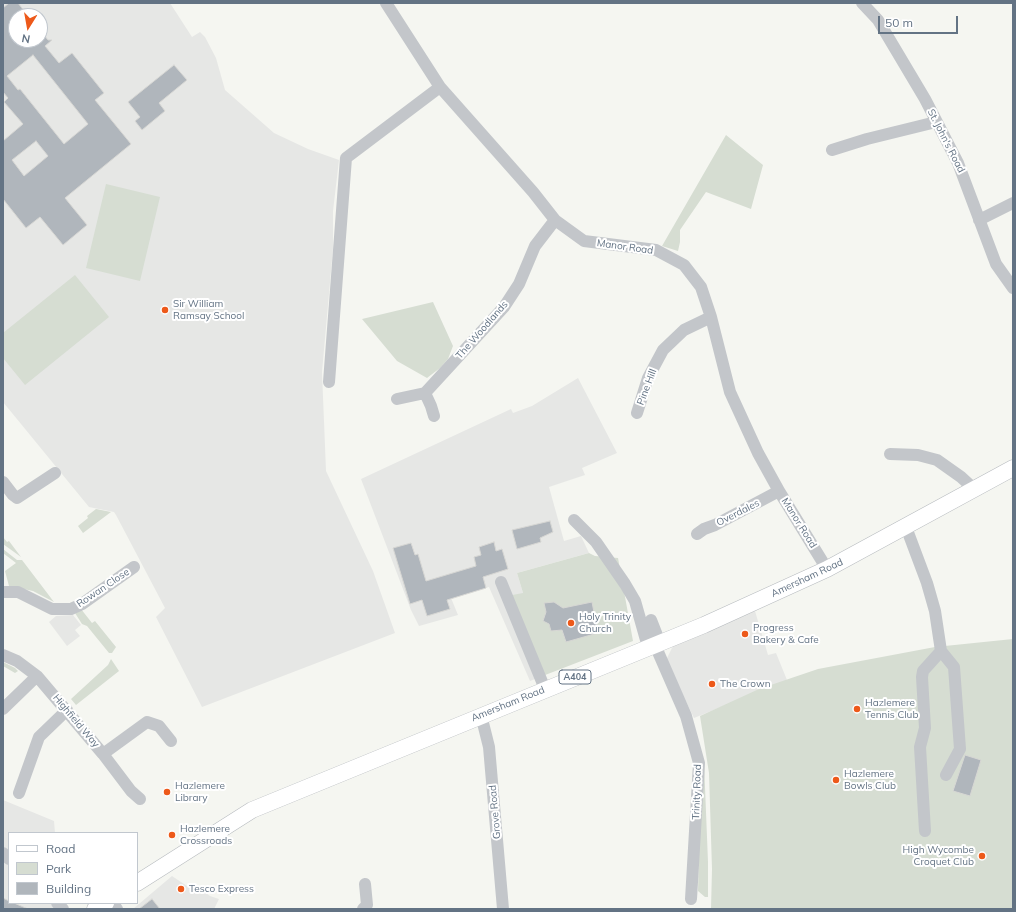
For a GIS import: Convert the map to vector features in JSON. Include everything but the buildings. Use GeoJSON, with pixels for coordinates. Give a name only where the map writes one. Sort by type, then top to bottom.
{"type":"FeatureCollection","features":[{"type":"Feature","properties":{"kind":"main road","name":"Amersham Road"},"geometry":{"type":"LineString","coordinates":[[138,882],[252,810],[704,625],[827,569],[1013,468]]}},
{"type":"Feature","properties":{"kind":"main road"},"geometry":{"type":"LineString","coordinates":[[95,909],[104,904]]}},
{"type":"Feature","properties":{"kind":"street","name":"Manor Road"},"geometry":{"type":"LineString","coordinates":[[386,3],[440,87],[533,192],[555,220],[584,241],[656,250],[684,265],[701,287],[711,317],[730,392],[758,453],[779,492],[827,569]]}},
{"type":"Feature","properties":{"kind":"street","name":"St. John's Road"},"geometry":{"type":"LineString","coordinates":[[862,3],[878,20],[925,99],[958,163],[996,264],[1013,288]]}},
{"type":"Feature","properties":{"kind":"street"},"geometry":{"type":"LineString","coordinates":[[329,382],[346,158],[440,87]]}},
{"type":"Feature","properties":{"kind":"street"},"geometry":{"type":"LineString","coordinates":[[832,150],[874,137],[936,122]]}},
{"type":"Feature","properties":{"kind":"street"},"geometry":{"type":"LineString","coordinates":[[979,220],[1013,203]]}},
{"type":"Feature","properties":{"kind":"street","name":"The Woodlands"},"geometry":{"type":"LineString","coordinates":[[425,393],[504,307],[519,284],[535,246],[555,220]]}},
{"type":"Feature","properties":{"kind":"street","name":"Pine Hill"},"geometry":{"type":"LineString","coordinates":[[637,413],[648,378],[663,350],[684,330],[711,317]]}},
{"type":"Feature","properties":{"kind":"street"},"geometry":{"type":"LineString","coordinates":[[397,399],[425,393],[434,416]]}},
{"type":"Feature","properties":{"kind":"street"},"geometry":{"type":"LineString","coordinates":[[890,454],[918,455],[937,460],[961,476],[974,489]]}},
{"type":"Feature","properties":{"kind":"street"},"geometry":{"type":"LineString","coordinates":[[3,482],[13,496],[18,498],[55,473]]}},
{"type":"Feature","properties":{"kind":"street","name":"Overdales"},"geometry":{"type":"LineString","coordinates":[[698,534],[704,529],[715,525],[779,492]]}},
{"type":"Feature","properties":{"kind":"street"},"geometry":{"type":"LineString","coordinates":[[574,520],[596,542],[613,563],[636,601],[654,645]]}},
{"type":"Feature","properties":{"kind":"street"},"geometry":{"type":"LineString","coordinates":[[906,527],[920,562],[935,611],[941,651],[954,667],[961,739],[960,748],[946,775]]}},
{"type":"Feature","properties":{"kind":"street","name":"Rowan Close"},"geometry":{"type":"LineString","coordinates":[[3,592],[18,592],[52,609],[71,609],[82,604],[134,566]]}},
{"type":"Feature","properties":{"kind":"street"},"geometry":{"type":"LineString","coordinates":[[501,582],[545,689]]}},
{"type":"Feature","properties":{"kind":"street"},"geometry":{"type":"LineString","coordinates":[[651,620],[654,645]]}},
{"type":"Feature","properties":{"kind":"street","name":"Trinity Road"},"geometry":{"type":"LineString","coordinates":[[654,645],[686,716],[699,763],[691,899]]}},
{"type":"Feature","properties":{"kind":"street"},"geometry":{"type":"LineString","coordinates":[[925,831],[920,747],[925,728],[922,677],[923,671],[941,651]]}},
{"type":"Feature","properties":{"kind":"street","name":"Highfield Way"},"geometry":{"type":"LineString","coordinates":[[3,655],[17,661],[37,676],[103,754],[131,791],[140,799]]}},
{"type":"Feature","properties":{"kind":"street"},"geometry":{"type":"LineString","coordinates":[[3,709],[37,676]]}},
{"type":"Feature","properties":{"kind":"street"},"geometry":{"type":"LineString","coordinates":[[19,793],[39,737],[67,710]]}},
{"type":"Feature","properties":{"kind":"street","name":"Grove Road"},"geometry":{"type":"LineString","coordinates":[[481,715],[489,747],[503,909]]}},
{"type":"Feature","properties":{"kind":"street"},"geometry":{"type":"LineString","coordinates":[[103,754],[147,722],[159,726],[171,741]]}},
{"type":"Feature","properties":{"kind":"street"},"geometry":{"type":"LineString","coordinates":[[364,909],[367,906],[365,884]]}},
{"type":"Feature","properties":{"kind":"shaded area","name":"Sir William Ramsay School"},"geometry":{"type":"Polygon","coordinates":[[[3,3],[170,3],[192,37],[200,32],[205,37],[216,58],[225,90],[274,133],[308,149],[339,160],[333,211],[333,249],[322,372],[326,471],[373,571],[395,633],[202,707],[156,617],[165,608],[116,515],[114,512],[89,507],[3,402],[3,3]]]}},
{"type":"Feature","properties":{"kind":"shaded area"},"geometry":{"type":"Polygon","coordinates":[[[578,378],[617,453],[582,468],[585,475],[549,487],[564,541],[581,536],[589,553],[517,573],[523,593],[540,677],[530,681],[489,587],[451,598],[458,615],[419,626],[411,610],[361,479],[511,409],[513,413],[532,406],[578,378]]]}},
{"type":"Feature","properties":{"kind":"shaded area"},"geometry":{"type":"Polygon","coordinates":[[[755,611],[768,655],[776,653],[787,680],[694,718],[666,660],[675,642],[755,611]]]}},
{"type":"Feature","properties":{"kind":"shaded area"},"geometry":{"type":"Polygon","coordinates":[[[73,615],[81,625],[75,630],[80,636],[67,646],[49,622],[56,616],[73,615]]]}},
{"type":"Feature","properties":{"kind":"shaded area"},"geometry":{"type":"Polygon","coordinates":[[[3,800],[54,821],[55,832],[8,832],[8,851],[3,846],[3,800]]]}},
{"type":"Feature","properties":{"kind":"shaded area"},"geometry":{"type":"Polygon","coordinates":[[[3,856],[8,861],[8,904],[51,904],[56,909],[3,909],[3,856]]]}},
{"type":"Feature","properties":{"kind":"shaded area"},"geometry":{"type":"Polygon","coordinates":[[[172,876],[193,890],[196,891],[199,888],[210,896],[219,899],[214,909],[133,909],[172,876]]]}},
{"type":"Feature","properties":{"kind":"green space"},"geometry":{"type":"Polygon","coordinates":[[[726,135],[763,165],[751,209],[706,192],[680,230],[678,251],[662,246],[726,135]]]}},
{"type":"Feature","properties":{"kind":"green space"},"geometry":{"type":"Polygon","coordinates":[[[106,184],[160,197],[140,281],[86,268],[106,184]]]}},
{"type":"Feature","properties":{"kind":"green space"},"geometry":{"type":"Polygon","coordinates":[[[75,275],[109,317],[25,385],[3,358],[3,333],[75,275]]]}},
{"type":"Feature","properties":{"kind":"green space"},"geometry":{"type":"Polygon","coordinates":[[[433,302],[453,346],[448,359],[440,368],[427,378],[397,361],[362,319],[433,302]]]}},
{"type":"Feature","properties":{"kind":"green space"},"geometry":{"type":"Polygon","coordinates":[[[96,509],[111,512],[83,533],[78,526],[96,509]]]}},
{"type":"Feature","properties":{"kind":"green space"},"geometry":{"type":"Polygon","coordinates":[[[3,537],[7,542],[9,541],[21,557],[3,544],[3,537]]]}},
{"type":"Feature","properties":{"kind":"green space"},"geometry":{"type":"Polygon","coordinates":[[[3,549],[17,560],[22,560],[54,602],[33,591],[9,586],[5,571],[16,563],[3,553],[3,549]]]}},
{"type":"Feature","properties":{"kind":"green space"},"geometry":{"type":"Polygon","coordinates":[[[589,553],[595,556],[618,558],[633,641],[540,677],[502,597],[523,593],[517,573],[589,553]]]}},
{"type":"Feature","properties":{"kind":"green space"},"geometry":{"type":"Polygon","coordinates":[[[81,609],[92,623],[95,621],[116,647],[112,653],[109,653],[87,626],[82,624],[75,613],[81,609]]]}},
{"type":"Feature","properties":{"kind":"green space"},"geometry":{"type":"Polygon","coordinates":[[[1013,639],[1013,909],[711,909],[712,869],[709,773],[700,716],[759,689],[818,669],[935,647],[1013,639]]]}},
{"type":"Feature","properties":{"kind":"green space"},"geometry":{"type":"Polygon","coordinates":[[[111,659],[119,671],[76,705],[71,699],[108,665],[111,659]]]}},
{"type":"Feature","properties":{"kind":"green space"},"geometry":{"type":"Polygon","coordinates":[[[3,662],[18,671],[15,673],[3,666],[3,662]]]}},
{"type":"Feature","properties":{"kind":"green space"},"geometry":{"type":"Polygon","coordinates":[[[704,762],[708,897],[705,897],[698,891],[700,805],[704,762]]]}},
{"type":"Feature","properties":{"kind":"place","name":"Sir William Ramsay School"},"geometry":{"type":"Point","coordinates":[165,310]}},
{"type":"Feature","properties":{"kind":"place","name":"Holy Trinity Church"},"geometry":{"type":"Point","coordinates":[571,623]}},
{"type":"Feature","properties":{"kind":"place","name":"Progress Bakery & Cafe"},"geometry":{"type":"Point","coordinates":[745,634]}},
{"type":"Feature","properties":{"kind":"place","name":"The Crown"},"geometry":{"type":"Point","coordinates":[712,684]}},
{"type":"Feature","properties":{"kind":"place","name":"Hazlemere Tennis Club"},"geometry":{"type":"Point","coordinates":[857,709]}},
{"type":"Feature","properties":{"kind":"place","name":"Hazlemere Bowls Club"},"geometry":{"type":"Point","coordinates":[836,780]}},
{"type":"Feature","properties":{"kind":"place","name":"Hazlemere Library"},"geometry":{"type":"Point","coordinates":[167,792]}},
{"type":"Feature","properties":{"kind":"place","name":"Hazlemere Crossroads"},"geometry":{"type":"Point","coordinates":[172,835]}},
{"type":"Feature","properties":{"kind":"place","name":"High Wycombe Croquet Club"},"geometry":{"type":"Point","coordinates":[982,856]}},
{"type":"Feature","properties":{"kind":"place","name":"Tesco Express"},"geometry":{"type":"Point","coordinates":[181,889]}}]}
